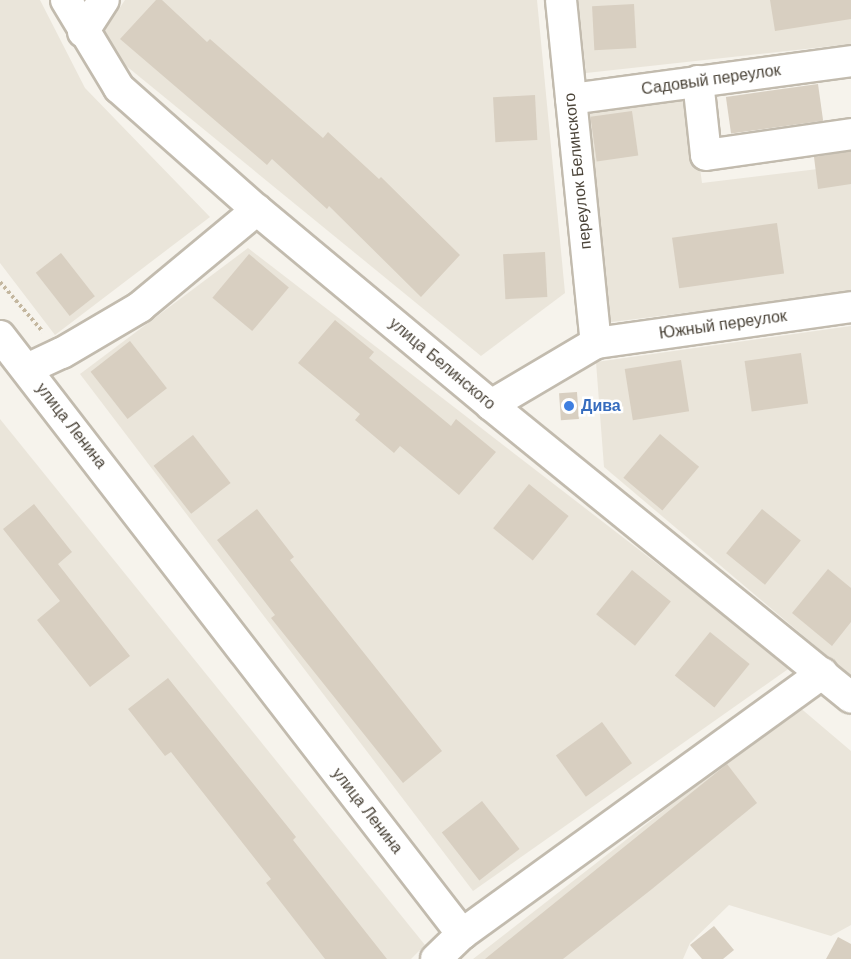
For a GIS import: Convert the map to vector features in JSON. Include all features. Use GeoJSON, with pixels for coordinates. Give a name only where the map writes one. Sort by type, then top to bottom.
{"type":"FeatureCollection","features":[{"type":"Feature","properties":{"kind":"street","name":"улица Белинского"},"geometry":{"type":"LineString","coordinates":[[66,0],[83,32],[119,88],[257,210],[491,405],[851,698]]}},
{"type":"Feature","properties":{"kind":"street"},"geometry":{"type":"LineString","coordinates":[[83,32],[104,0]]}},
{"type":"Feature","properties":{"kind":"street","name":"переулок Белинского"},"geometry":{"type":"LineString","coordinates":[[561,0],[596,343]]}},
{"type":"Feature","properties":{"kind":"street","name":"Садовый переулок"},"geometry":{"type":"LineString","coordinates":[[571,99],[851,61]]}},
{"type":"Feature","properties":{"kind":"street"},"geometry":{"type":"LineString","coordinates":[[698,81],[706,155],[851,134]]}},
{"type":"Feature","properties":{"kind":"street"},"geometry":{"type":"LineString","coordinates":[[27,369],[62,353],[140,307],[257,210]]}},
{"type":"Feature","properties":{"kind":"street","name":"Южный переулок"},"geometry":{"type":"LineString","coordinates":[[596,343],[851,307]]}},
{"type":"Feature","properties":{"kind":"street","name":"улица Ленина"},"geometry":{"type":"LineString","coordinates":[[0,336],[462,934]]}},
{"type":"Feature","properties":{"kind":"street"},"geometry":{"type":"LineString","coordinates":[[491,405],[596,343]]}},
{"type":"Feature","properties":{"kind":"street"},"geometry":{"type":"LineString","coordinates":[[436,959],[462,934],[822,674]]}},
{"type":"Feature","properties":{"kind":"path"},"geometry":{"type":"LineString","coordinates":[[0,282],[62,353]]}},
{"type":"Feature","properties":{"kind":"shaded area"},"geometry":{"type":"Polygon","coordinates":[[[0,0],[40,0],[85,88],[210,217],[55,335],[0,263],[0,0]]]}},
{"type":"Feature","properties":{"kind":"shaded area"},"geometry":{"type":"Polygon","coordinates":[[[125,0],[537,0],[565,293],[481,356],[97,42],[125,0]]]}},
{"type":"Feature","properties":{"kind":"shaded area"},"geometry":{"type":"Polygon","coordinates":[[[578,0],[851,0],[851,44],[586,73],[578,0]]]}},
{"type":"Feature","properties":{"kind":"shaded area"},"geometry":{"type":"Polygon","coordinates":[[[690,93],[702,183],[851,165],[851,292],[604,323],[582,109],[690,93]]]}},
{"type":"Feature","properties":{"kind":"shaded area"},"geometry":{"type":"Polygon","coordinates":[[[248,248],[791,667],[473,891],[80,374],[248,248]]]}},
{"type":"Feature","properties":{"kind":"shaded area"},"geometry":{"type":"Polygon","coordinates":[[[851,326],[851,676],[604,467],[596,362],[851,326]]]}},
{"type":"Feature","properties":{"kind":"shaded area"},"geometry":{"type":"Polygon","coordinates":[[[0,419],[425,945],[411,959],[0,959],[0,419]]]}},
{"type":"Feature","properties":{"kind":"shaded area"},"geometry":{"type":"Polygon","coordinates":[[[798,706],[851,751],[851,925],[831,936],[729,905],[690,943],[683,959],[473,959],[798,706]]]}},
{"type":"Feature","properties":{"kind":"building"},"geometry":{"type":"Polygon","coordinates":[[[156,0],[162,0],[207,42],[210,39],[323,138],[328,132],[379,179],[381,177],[460,255],[421,297],[329,206],[327,209],[272,159],[267,165],[120,39],[156,0]]]}},
{"type":"Feature","properties":{"kind":"building"},"geometry":{"type":"Polygon","coordinates":[[[770,0],[851,0],[851,19],[775,31],[770,0]]]}},
{"type":"Feature","properties":{"kind":"building"},"geometry":{"type":"Polygon","coordinates":[[[634,4],[636,48],[594,50],[592,6],[634,4]]]}},
{"type":"Feature","properties":{"kind":"building"},"geometry":{"type":"Polygon","coordinates":[[[818,84],[823,121],[731,134],[726,97],[818,84]]]}},
{"type":"Feature","properties":{"kind":"building"},"geometry":{"type":"Polygon","coordinates":[[[535,95],[537,140],[495,142],[493,97],[535,95]]]}},
{"type":"Feature","properties":{"kind":"building"},"geometry":{"type":"Polygon","coordinates":[[[632,111],[638,156],[597,161],[590,117],[632,111]]]}},
{"type":"Feature","properties":{"kind":"building"},"geometry":{"type":"Polygon","coordinates":[[[851,151],[851,184],[818,189],[814,157],[851,151]]]}},
{"type":"Feature","properties":{"kind":"building"},"geometry":{"type":"Polygon","coordinates":[[[777,223],[784,274],[679,288],[672,238],[777,223]]]}},
{"type":"Feature","properties":{"kind":"building"},"geometry":{"type":"Polygon","coordinates":[[[545,252],[547,297],[505,299],[503,254],[545,252]]]}},
{"type":"Feature","properties":{"kind":"building"},"geometry":{"type":"Polygon","coordinates":[[[61,253],[95,296],[70,316],[36,273],[61,253]]]}},
{"type":"Feature","properties":{"kind":"building"},"geometry":{"type":"Polygon","coordinates":[[[249,254],[289,287],[252,331],[212,298],[249,254]]]}},
{"type":"Feature","properties":{"kind":"building"},"geometry":{"type":"Polygon","coordinates":[[[335,320],[374,352],[369,358],[451,426],[456,419],[496,452],[459,495],[400,446],[394,453],[355,420],[360,414],[298,363],[335,320]]]}},
{"type":"Feature","properties":{"kind":"building"},"geometry":{"type":"Polygon","coordinates":[[[130,341],[167,388],[128,419],[91,372],[130,341]]]}},
{"type":"Feature","properties":{"kind":"building"},"geometry":{"type":"Polygon","coordinates":[[[801,353],[808,404],[752,411],[745,361],[801,353]]]}},
{"type":"Feature","properties":{"kind":"building"},"geometry":{"type":"Polygon","coordinates":[[[681,360],[689,411],[633,420],[625,369],[681,360]]]}},
{"type":"Feature","properties":{"kind":"building"},"geometry":{"type":"Polygon","coordinates":[[[577,392],[579,419],[561,420],[559,393],[577,392]]]}},
{"type":"Feature","properties":{"kind":"building"},"geometry":{"type":"Polygon","coordinates":[[[660,434],[699,467],[662,510],[623,478],[660,434]]]}},
{"type":"Feature","properties":{"kind":"building"},"geometry":{"type":"Polygon","coordinates":[[[193,435],[231,483],[191,514],[154,466],[193,435]]]}},
{"type":"Feature","properties":{"kind":"building"},"geometry":{"type":"Polygon","coordinates":[[[529,484],[569,516],[533,560],[493,528],[529,484]]]}},
{"type":"Feature","properties":{"kind":"building"},"geometry":{"type":"Polygon","coordinates":[[[34,504],[72,552],[58,564],[130,656],[90,687],[37,620],[60,601],[3,529],[34,504]]]}},
{"type":"Feature","properties":{"kind":"building"},"geometry":{"type":"Polygon","coordinates":[[[257,509],[294,557],[290,560],[442,751],[403,783],[271,618],[275,615],[217,540],[257,509]]]}},
{"type":"Feature","properties":{"kind":"building"},"geometry":{"type":"Polygon","coordinates":[[[762,509],[801,540],[765,585],[726,553],[762,509]]]}},
{"type":"Feature","properties":{"kind":"building"},"geometry":{"type":"Polygon","coordinates":[[[828,569],[851,588],[851,622],[832,646],[792,613],[828,569]]]}},
{"type":"Feature","properties":{"kind":"building"},"geometry":{"type":"Polygon","coordinates":[[[632,570],[671,601],[635,646],[596,614],[632,570]]]}},
{"type":"Feature","properties":{"kind":"building"},"geometry":{"type":"Polygon","coordinates":[[[710,632],[750,664],[714,708],[675,676],[710,632]]]}},
{"type":"Feature","properties":{"kind":"building"},"geometry":{"type":"Polygon","coordinates":[[[168,678],[296,837],[293,840],[387,959],[325,959],[266,883],[271,879],[171,752],[165,756],[128,709],[168,678]]]}},
{"type":"Feature","properties":{"kind":"building"},"geometry":{"type":"Polygon","coordinates":[[[602,722],[632,763],[586,797],[556,756],[602,722]]]}},
{"type":"Feature","properties":{"kind":"building"},"geometry":{"type":"Polygon","coordinates":[[[727,764],[757,803],[652,889],[563,959],[485,959],[727,764]]]}},
{"type":"Feature","properties":{"kind":"building"},"geometry":{"type":"Polygon","coordinates":[[[482,801],[520,849],[479,880],[442,832],[482,801]]]}},
{"type":"Feature","properties":{"kind":"building"},"geometry":{"type":"Polygon","coordinates":[[[714,926],[734,950],[723,959],[702,959],[690,945],[714,926]]]}},
{"type":"Feature","properties":{"kind":"building"},"geometry":{"type":"Polygon","coordinates":[[[838,937],[851,944],[851,959],[826,959],[838,937]]]}},
{"type":"Feature","properties":{"kind":"place","name":"Дива"},"geometry":{"type":"Point","coordinates":[569,406]}}]}
